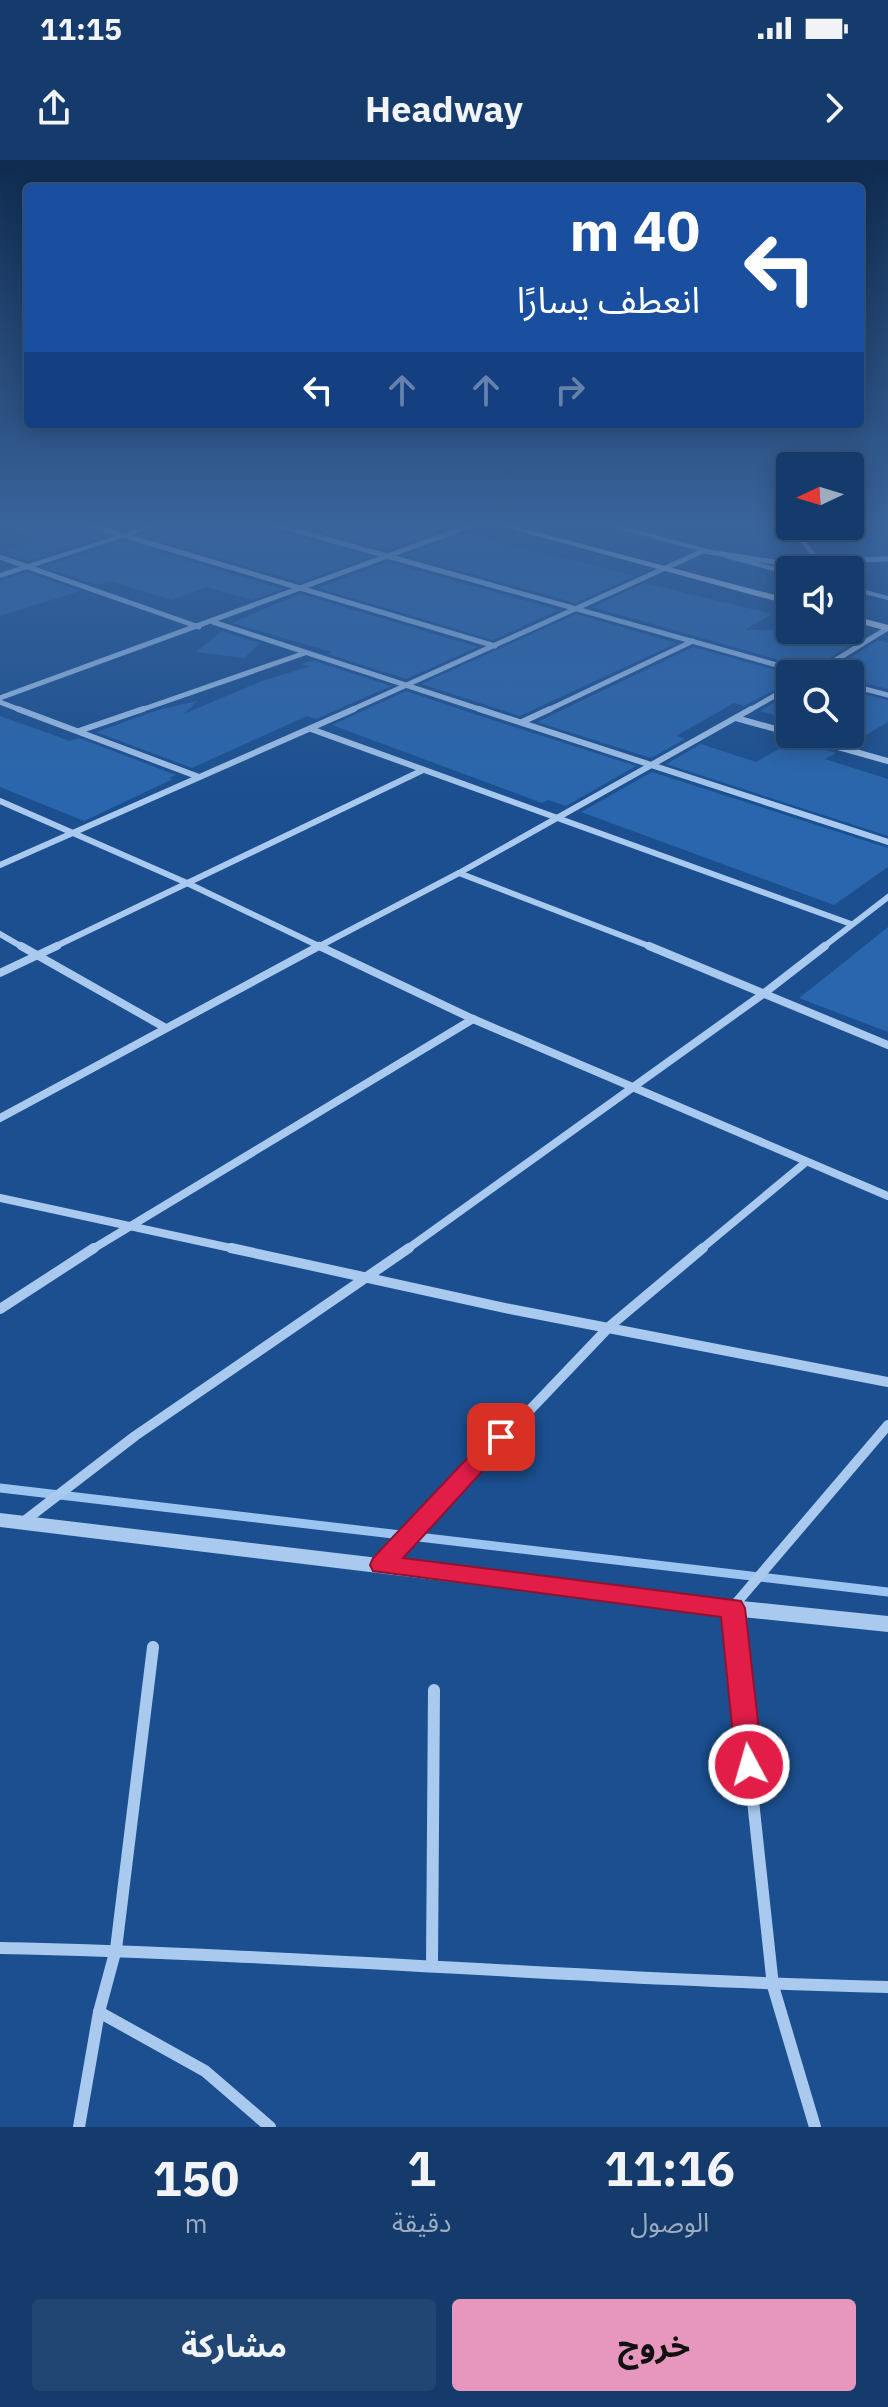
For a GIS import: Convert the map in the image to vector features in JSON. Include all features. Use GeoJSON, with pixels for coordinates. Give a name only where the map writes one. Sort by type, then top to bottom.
{"type":"FeatureCollection","features":[{"type":"Feature","properties":{"kind":"main road"},"geometry":{"type":"LineString","coordinates":[[864,622],[888,628]]}},
{"type":"Feature","properties":{"kind":"street"},"geometry":{"type":"LineString","coordinates":[[168,616],[200,627]]}},
{"type":"Feature","properties":{"kind":"street"},"geometry":{"type":"LineString","coordinates":[[0,700],[229,616]]}},
{"type":"Feature","properties":{"kind":"street"},"geometry":{"type":"LineString","coordinates":[[392,616],[495,646]]}},
{"type":"Feature","properties":{"kind":"street"},"geometry":{"type":"LineString","coordinates":[[0,865],[564,616]]}},
{"type":"Feature","properties":{"kind":"street"},"geometry":{"type":"LineString","coordinates":[[604,616],[776,664]]}},
{"type":"Feature","properties":{"kind":"street"},"geometry":{"type":"LineString","coordinates":[[213,622],[888,842]]}},
{"type":"Feature","properties":{"kind":"street"},"geometry":{"type":"LineString","coordinates":[[834,660],[888,628]]}},
{"type":"Feature","properties":{"kind":"street"},"geometry":{"type":"LineString","coordinates":[[521,723],[693,641]]}},
{"type":"Feature","properties":{"kind":"street"},"geometry":{"type":"LineString","coordinates":[[79,731],[307,653]]}},
{"type":"Feature","properties":{"kind":"street"},"geometry":{"type":"LineString","coordinates":[[864,689],[888,695]]}},
{"type":"Feature","properties":{"kind":"street"},"geometry":{"type":"LineString","coordinates":[[0,1118],[164,1027],[459,873],[776,695]]}},
{"type":"Feature","properties":{"kind":"street"},"geometry":{"type":"LineString","coordinates":[[0,700],[199,777]]}},
{"type":"Feature","properties":{"kind":"street"},"geometry":{"type":"LineString","coordinates":[[736,718],[776,730]]}},
{"type":"Feature","properties":{"kind":"street"},"geometry":{"type":"LineString","coordinates":[[310,729],[851,924]]}},
{"type":"Feature","properties":{"kind":"street"},"geometry":{"type":"LineString","coordinates":[[841,748],[888,761]]}},
{"type":"Feature","properties":{"kind":"street"},"geometry":{"type":"LineString","coordinates":[[0,973],[423,770]]}},
{"type":"Feature","properties":{"kind":"street"},"geometry":{"type":"LineString","coordinates":[[0,801],[187,883],[317,947],[628,1088],[888,1196]]}},
{"type":"Feature","properties":{"kind":"street"},"geometry":{"type":"LineString","coordinates":[[459,873],[652,947],[888,1045]]}},
{"type":"Feature","properties":{"kind":"street"},"geometry":{"type":"LineString","coordinates":[[23,1522],[148,1427],[368,1278],[628,1088],[763,994],[888,897]]}},
{"type":"Feature","properties":{"kind":"street"},"geometry":{"type":"LineString","coordinates":[[0,934],[35,957],[164,1027]]}},
{"type":"Feature","properties":{"kind":"street"},"geometry":{"type":"LineString","coordinates":[[0,1309],[129,1226],[473,1019]]}},
{"type":"Feature","properties":{"kind":"street"},"geometry":{"type":"LineString","coordinates":[[382,1565],[610,1326],[806,1162]]}},
{"type":"Feature","properties":{"kind":"street"},"geometry":{"type":"LineString","coordinates":[[0,1198],[510,1309],[888,1382]]}},
{"type":"Feature","properties":{"kind":"street"},"geometry":{"type":"LineString","coordinates":[[815,2127],[773,1986],[732,1608],[888,1425]]}},
{"type":"Feature","properties":{"kind":"street"},"geometry":{"type":"LineString","coordinates":[[0,1520],[888,1624]]}},
{"type":"Feature","properties":{"kind":"street"},"geometry":{"type":"LineString","coordinates":[[79,2127],[99,2012],[116,1949],[153,1647]]}},
{"type":"Feature","properties":{"kind":"street"},"geometry":{"type":"LineString","coordinates":[[432,1965],[434,1690]]}},
{"type":"Feature","properties":{"kind":"street"},"geometry":{"type":"LineString","coordinates":[[0,1948],[116,1949],[773,1986],[888,1987]]}},
{"type":"Feature","properties":{"kind":"street"},"geometry":{"type":"LineString","coordinates":[[99,2012],[205,2071],[270,2127]]}},
{"type":"Feature","properties":{"kind":"building"},"geometry":{"type":"Polygon","coordinates":[[[249,616],[373,616],[478,647],[406,679],[328,654],[332,652],[232,623],[249,616]]]}},
{"type":"Feature","properties":{"kind":"building"},"geometry":{"type":"Polygon","coordinates":[[[412,616],[546,616],[493,640],[412,616]]]}},
{"type":"Feature","properties":{"kind":"building"},"geometry":{"type":"Polygon","coordinates":[[[572,616],[582,616],[677,643],[520,716],[421,684],[572,616]]]}},
{"type":"Feature","properties":{"kind":"building"},"geometry":{"type":"Polygon","coordinates":[[[623,616],[769,616],[744,630],[776,630],[776,644],[852,644],[826,660],[779,660],[623,616]]]}},
{"type":"Feature","properties":{"kind":"building"},"geometry":{"type":"Polygon","coordinates":[[[222,631],[260,643],[244,658],[196,652],[222,631]]]}},
{"type":"Feature","properties":{"kind":"building"},"geometry":{"type":"Polygon","coordinates":[[[878,640],[888,643],[888,689],[864,683],[864,660],[847,660],[878,640]]]}},
{"type":"Feature","properties":{"kind":"building"},"geometry":{"type":"Polygon","coordinates":[[[693,647],[776,670],[776,689],[744,706],[734,703],[676,736],[685,739],[651,758],[537,722],[693,647]]]}},
{"type":"Feature","properties":{"kind":"building"},"geometry":{"type":"Polygon","coordinates":[[[312,660],[391,686],[316,719],[307,716],[192,768],[96,732],[158,710],[197,701],[184,714],[262,681],[311,666],[301,665],[312,660]]]}},
{"type":"Feature","properties":{"kind":"building"},"geometry":{"type":"Polygon","coordinates":[[[406,691],[636,766],[566,806],[548,800],[542,803],[332,725],[406,691]]]}},
{"type":"Feature","properties":{"kind":"building"},"geometry":{"type":"Polygon","coordinates":[[[864,694],[888,700],[888,722],[864,736],[864,694]]]}},
{"type":"Feature","properties":{"kind":"building"},"geometry":{"type":"Polygon","coordinates":[[[776,701],[776,716],[760,711],[776,701]]]}},
{"type":"Feature","properties":{"kind":"building"},"geometry":{"type":"Polygon","coordinates":[[[0,716],[70,741],[79,738],[176,775],[84,821],[0,787],[0,716]]]}},
{"type":"Feature","properties":{"kind":"building"},"geometry":{"type":"Polygon","coordinates":[[[701,744],[756,762],[781,748],[818,748],[836,753],[825,759],[888,779],[888,836],[666,764],[701,744]]]}},
{"type":"Feature","properties":{"kind":"building"},"geometry":{"type":"Polygon","coordinates":[[[652,772],[888,848],[888,867],[834,905],[581,812],[652,772]]]}},
{"type":"Feature","properties":{"kind":"building"},"geometry":{"type":"Polygon","coordinates":[[[888,927],[888,1032],[799,998],[832,972],[888,927]]]}},
{"type":"Feature","properties":{"kind":"waterway"},"geometry":{"type":"LineString","coordinates":[[0,1488],[888,1592]]}},
{"type":"Feature","properties":{"kind":"route"},"geometry":{"type":"LineString","coordinates":[[501,1437],[382,1565],[732,1608],[749,1765]]}}]}
